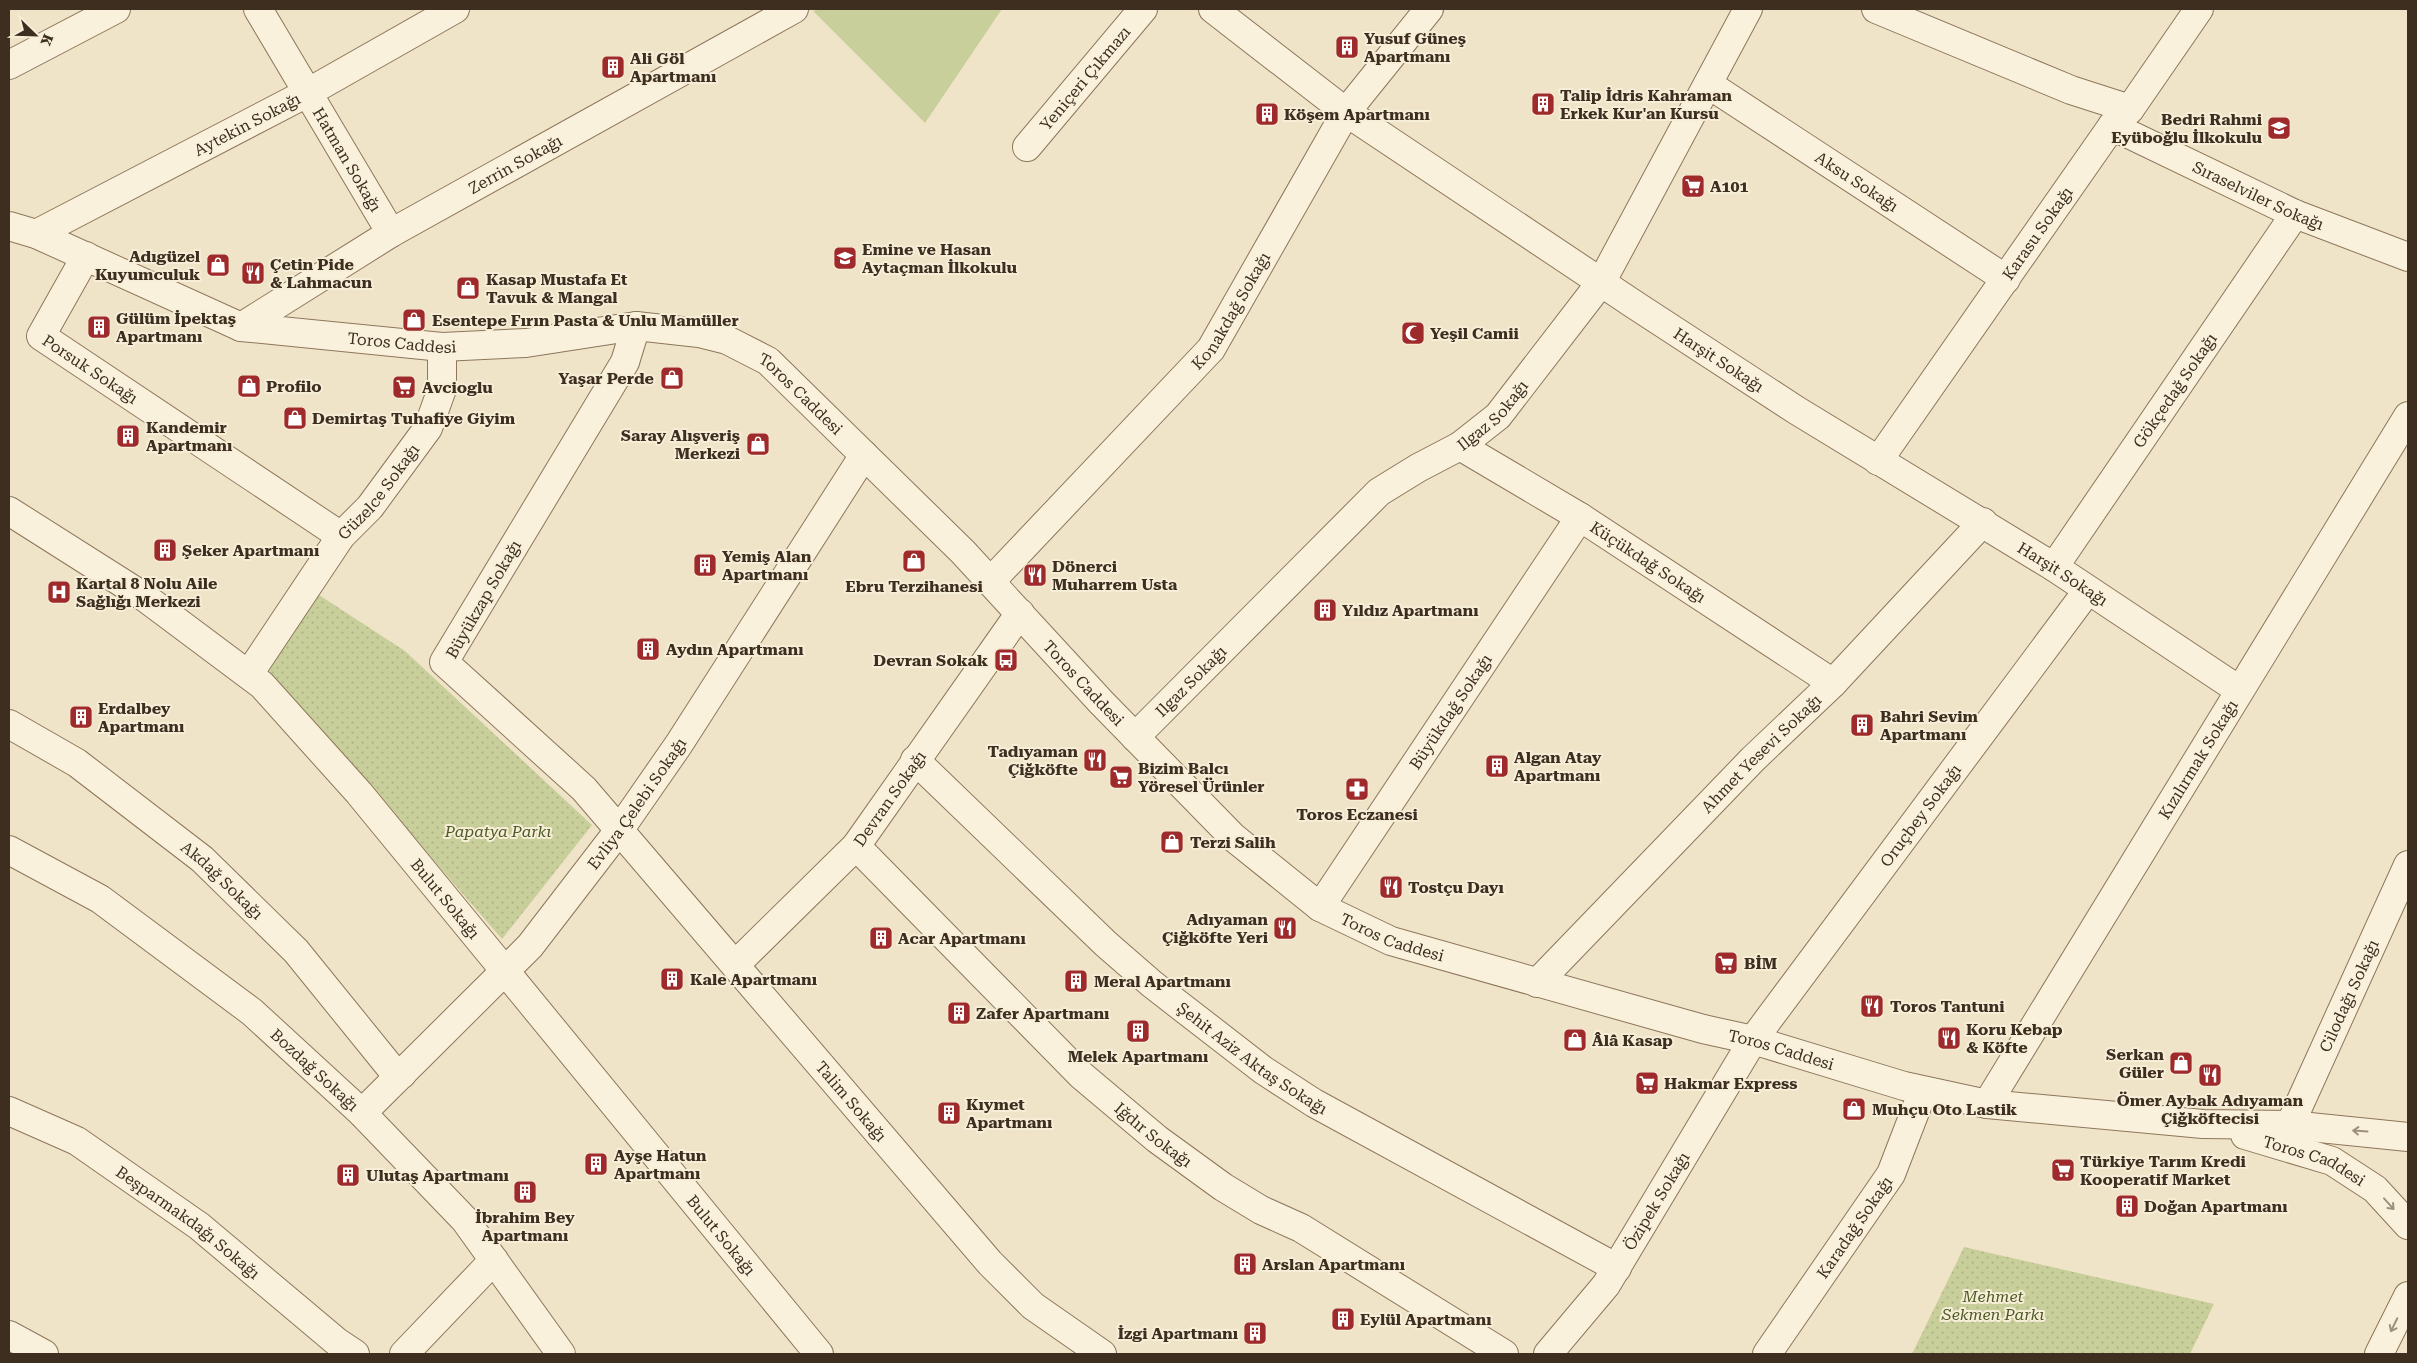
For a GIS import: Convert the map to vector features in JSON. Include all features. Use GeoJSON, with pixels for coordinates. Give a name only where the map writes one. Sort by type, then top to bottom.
{"type":"FeatureCollection","features":[{"type":"Feature","properties":{"kind":"street"},"geometry":{"type":"LineString","coordinates":[[9,65],[116,9]]}},
{"type":"Feature","properties":{"kind":"street","name":"Hatman Sokağı"},"geometry":{"type":"LineString","coordinates":[[258,9],[391,233]]}},
{"type":"Feature","properties":{"kind":"street","name":"Aytekin Sokağı"},"geometry":{"type":"LineString","coordinates":[[36,234],[307,93],[455,9]]}},
{"type":"Feature","properties":{"kind":"street","name":"Zerrin Sokağı"},"geometry":{"type":"LineString","coordinates":[[240,327],[391,233],[794,9]]}},
{"type":"Feature","properties":{"kind":"street","name":"Yeniçeri Çıkmazı"},"geometry":{"type":"LineString","coordinates":[[1027,147],[1143,9]]}},
{"type":"Feature","properties":{"kind":"street","name":"Harşit Sokağı"},"geometry":{"type":"LineString","coordinates":[[1213,9],[1346,112],[1602,282],[1796,410],[1878,461],[1983,522],[2054,567],[2239,690]]}},
{"type":"Feature","properties":{"kind":"street","name":"Konakdağ Sokağı"},"geometry":{"type":"LineString","coordinates":[[990,582],[1211,349],[1346,112],[1429,9]]}},
{"type":"Feature","properties":{"kind":"street","name":"Ilgaz Sokağı"},"geometry":{"type":"LineString","coordinates":[[1135,737],[1380,492],[1418,468],[1460,446],[1498,416],[1602,282],[1748,9]]}},
{"type":"Feature","properties":{"kind":"street","name":"Sıraselviler Sokağı"},"geometry":{"type":"LineString","coordinates":[[1876,9],[2071,90],[2295,214],[2408,257]]}},
{"type":"Feature","properties":{"kind":"street","name":"Karasu Sokağı"},"geometry":{"type":"LineString","coordinates":[[1878,461],[2006,278],[2199,9]]}},
{"type":"Feature","properties":{"kind":"street","name":"Aksu Sokağı"},"geometry":{"type":"LineString","coordinates":[[1708,84],[2006,278]]}},
{"type":"Feature","properties":{"kind":"street","name":"Gökçedağ Sokağı"},"geometry":{"type":"LineString","coordinates":[[2054,567],[2295,214]]}},
{"type":"Feature","properties":{"kind":"street","name":"Toros Caddesi"},"geometry":{"type":"LineString","coordinates":[[9,226],[36,234],[240,327],[442,347],[526,343],[636,326],[699,333],[727,340],[768,361],[990,582],[1135,737],[1233,838],[1320,907],[1391,941],[1703,1029],[1753,1040],[1924,1091],[1987,1104],[2203,1124],[2290,1126],[2408,1137]]}},
{"type":"Feature","properties":{"kind":"street","name":"Porsuk Sokağı"},"geometry":{"type":"LineString","coordinates":[[86,256],[41,336],[341,536]]}},
{"type":"Feature","properties":{"kind":"street","name":"Büyükzap Sokağı"},"geometry":{"type":"LineString","coordinates":[[620,828],[584,789],[444,662],[625,362],[636,326]]}},
{"type":"Feature","properties":{"kind":"street","name":"Güzelce Sokağı"},"geometry":{"type":"LineString","coordinates":[[249,674],[341,536],[370,507],[428,428],[442,389],[442,347]]}},
{"type":"Feature","properties":{"kind":"street","name":"Kızılırmak Sokağı"},"geometry":{"type":"LineString","coordinates":[[1987,1104],[2408,416]]}},
{"type":"Feature","properties":{"kind":"street","name":"Küçükdağ Sokağı"},"geometry":{"type":"LineString","coordinates":[[1460,446],[1580,517],[1833,683]]}},
{"type":"Feature","properties":{"kind":"street","name":"Evliya Çelebi Sokağı"},"geometry":{"type":"LineString","coordinates":[[362,1114],[530,946],[620,828],[679,744],[864,455]]}},
{"type":"Feature","properties":{"kind":"street","name":"Bulut Sokağı"},"geometry":{"type":"LineString","coordinates":[[9,511],[143,596],[262,684],[359,793],[819,1354]]}},
{"type":"Feature","properties":{"kind":"street","name":"Büyükdağ Sokağı"},"geometry":{"type":"LineString","coordinates":[[1320,907],[1580,517]]}},
{"type":"Feature","properties":{"kind":"street","name":"Ahmet Yesevi Sokağı"},"geometry":{"type":"LineString","coordinates":[[1537,983],[1752,759],[1833,683],[1983,522]]}},
{"type":"Feature","properties":{"kind":"street","name":"Oruçbey Sokağı"},"geometry":{"type":"LineString","coordinates":[[1753,1040],[2088,590]]}},
{"type":"Feature","properties":{"kind":"street","name":"Devran Sokağı"},"geometry":{"type":"LineString","coordinates":[[735,965],[856,846],[1020,613]]}},
{"type":"Feature","properties":{"kind":"street","name":"Akdağ Sokağı"},"geometry":{"type":"LineString","coordinates":[[9,724],[77,763],[202,859],[296,952],[390,1067],[402,1074]]}},
{"type":"Feature","properties":{"kind":"street","name":"Şehit Aziz Aktaş Sokağı"},"geometry":{"type":"LineString","coordinates":[[915,760],[1106,944],[1158,989],[1263,1070],[1314,1103],[1617,1268]]}},
{"type":"Feature","properties":{"kind":"street","name":"Talim Sokağı"},"geometry":{"type":"LineString","coordinates":[[620,828],[990,1262],[1033,1306],[1102,1354]]}},
{"type":"Feature","properties":{"kind":"street","name":"Iğdır Sokağı"},"geometry":{"type":"LineString","coordinates":[[856,846],[1081,1075],[1157,1139],[1223,1187],[1261,1210],[1301,1228],[1504,1354]]}},
{"type":"Feature","properties":{"kind":"street","name":"Bozdağ Sokağı"},"geometry":{"type":"LineString","coordinates":[[9,850],[100,899],[244,1006],[362,1114],[465,1220],[561,1354]]}},
{"type":"Feature","properties":{"kind":"street","name":"Cilodağı Sokağı"},"geometry":{"type":"LineString","coordinates":[[2290,1126],[2408,865]]}},
{"type":"Feature","properties":{"kind":"street","name":"Özipek Sokağı"},"geometry":{"type":"LineString","coordinates":[[1548,1354],[1606,1285],[1753,1040]]}},
{"type":"Feature","properties":{"kind":"street","name":"Karadağ Sokağı"},"geometry":{"type":"LineString","coordinates":[[1768,1354],[1891,1174],[1924,1091]]}},
{"type":"Feature","properties":{"kind":"street","name":"Beşparmakdağı Sokağı"},"geometry":{"type":"LineString","coordinates":[[9,1111],[77,1141],[191,1220],[337,1342],[355,1354]]}},
{"type":"Feature","properties":{"kind":"street","name":"Toros Caddesi"},"geometry":{"type":"LineString","coordinates":[[2203,1124],[2332,1160],[2375,1188],[2408,1225]]}},
{"type":"Feature","properties":{"kind":"street"},"geometry":{"type":"LineString","coordinates":[[404,1354],[494,1260]]}},
{"type":"Feature","properties":{"kind":"street"},"geometry":{"type":"LineString","coordinates":[[2379,1354],[2408,1296]]}},
{"type":"Feature","properties":{"kind":"street"},"geometry":{"type":"LineString","coordinates":[[9,1335],[44,1354]]}},
{"type":"Feature","properties":{"kind":"green space"},"geometry":{"type":"Polygon","coordinates":[[[819,9],[1002,9],[925,123],[813,11],[819,9]]]}},
{"type":"Feature","properties":{"kind":"green space","name":"Papatya Parkı"},"geometry":{"type":"Polygon","coordinates":[[[319,595],[405,651],[592,825],[502,939],[269,671],[319,595]]]}},
{"type":"Feature","properties":{"kind":"green space","name":"Mehmet Sekmen Parkı"},"geometry":{"type":"Polygon","coordinates":[[[1964,1247],[2214,1304],[2190,1354],[1912,1354],[1964,1247]]]}},
{"type":"Feature","properties":{"kind":"place","name":"Yusuf Güneş Apartmanı"},"geometry":{"type":"Point","coordinates":[1347,47]}},
{"type":"Feature","properties":{"kind":"place","name":"Ali Göl Apartmanı"},"geometry":{"type":"Point","coordinates":[613,67]}},
{"type":"Feature","properties":{"kind":"place","name":"Talip İdris Kahraman Erkek Kur'an Kursu"},"geometry":{"type":"Point","coordinates":[1543,104]}},
{"type":"Feature","properties":{"kind":"place","name":"Köşem Apartmanı"},"geometry":{"type":"Point","coordinates":[1267,114]}},
{"type":"Feature","properties":{"kind":"place","name":"Bedri Rahmi Eyüboğlu İlkokulu"},"geometry":{"type":"Point","coordinates":[2279,128]}},
{"type":"Feature","properties":{"kind":"place","name":"A101"},"geometry":{"type":"Point","coordinates":[1693,186]}},
{"type":"Feature","properties":{"kind":"place","name":"Emine ve Hasan Aytaçman İlkokulu"},"geometry":{"type":"Point","coordinates":[845,258]}},
{"type":"Feature","properties":{"kind":"place","name":"Adıgüzel Kuyumculuk"},"geometry":{"type":"Point","coordinates":[218,265]}},
{"type":"Feature","properties":{"kind":"place","name":"Çetin Pide & Lahmacun"},"geometry":{"type":"Point","coordinates":[253,273]}},
{"type":"Feature","properties":{"kind":"place","name":"Kasap Mustafa Et Tavuk & Mangal"},"geometry":{"type":"Point","coordinates":[468,288]}},
{"type":"Feature","properties":{"kind":"place","name":"Esentepe Fırın Pasta & Unlu Mamüller"},"geometry":{"type":"Point","coordinates":[414,320]}},
{"type":"Feature","properties":{"kind":"place","name":"Gülüm İpektaş Apartmanı"},"geometry":{"type":"Point","coordinates":[99,327]}},
{"type":"Feature","properties":{"kind":"place","name":"Yeşil Camii"},"geometry":{"type":"Point","coordinates":[1413,333]}},
{"type":"Feature","properties":{"kind":"place","name":"Yaşar Perde"},"geometry":{"type":"Point","coordinates":[672,378]}},
{"type":"Feature","properties":{"kind":"place","name":"Profilo"},"geometry":{"type":"Point","coordinates":[249,386]}},
{"type":"Feature","properties":{"kind":"place","name":"Avcioglu"},"geometry":{"type":"Point","coordinates":[404,387]}},
{"type":"Feature","properties":{"kind":"place","name":"Demirtaş Tuhafiye Giyim"},"geometry":{"type":"Point","coordinates":[295,418]}},
{"type":"Feature","properties":{"kind":"place","name":"Kandemir Apartmanı"},"geometry":{"type":"Point","coordinates":[128,436]}},
{"type":"Feature","properties":{"kind":"place","name":"Saray Alışveriş Merkezi"},"geometry":{"type":"Point","coordinates":[758,444]}},
{"type":"Feature","properties":{"kind":"place","name":"Şeker Apartmanı"},"geometry":{"type":"Point","coordinates":[165,550]}},
{"type":"Feature","properties":{"kind":"place","name":"Ebru Terzihanesi"},"geometry":{"type":"Point","coordinates":[914,561]}},
{"type":"Feature","properties":{"kind":"place","name":"Yemiş Alan Apartmanı"},"geometry":{"type":"Point","coordinates":[705,565]}},
{"type":"Feature","properties":{"kind":"place","name":"Dönerci Muharrem Usta"},"geometry":{"type":"Point","coordinates":[1035,575]}},
{"type":"Feature","properties":{"kind":"place","name":"Kartal 8 Nolu Aile Sağlığı Merkezi"},"geometry":{"type":"Point","coordinates":[59,592]}},
{"type":"Feature","properties":{"kind":"place","name":"Yıldız Apartmanı"},"geometry":{"type":"Point","coordinates":[1325,610]}},
{"type":"Feature","properties":{"kind":"place","name":"Aydın Apartmanı"},"geometry":{"type":"Point","coordinates":[648,649]}},
{"type":"Feature","properties":{"kind":"place","name":"Devran Sokak"},"geometry":{"type":"Point","coordinates":[1006,660]}},
{"type":"Feature","properties":{"kind":"place","name":"Erdalbey Apartmanı"},"geometry":{"type":"Point","coordinates":[81,717]}},
{"type":"Feature","properties":{"kind":"place","name":"Bahri Sevim Apartmanı"},"geometry":{"type":"Point","coordinates":[1862,725]}},
{"type":"Feature","properties":{"kind":"place","name":"Tadıyaman Çiğköfte"},"geometry":{"type":"Point","coordinates":[1095,760]}},
{"type":"Feature","properties":{"kind":"place","name":"Algan Atay Apartmanı"},"geometry":{"type":"Point","coordinates":[1497,766]}},
{"type":"Feature","properties":{"kind":"place","name":"Bizim Balcı Yöresel Ürünler"},"geometry":{"type":"Point","coordinates":[1121,777]}},
{"type":"Feature","properties":{"kind":"place","name":"Toros Eczanesi"},"geometry":{"type":"Point","coordinates":[1357,789]}},
{"type":"Feature","properties":{"kind":"place","name":"Terzi Salih"},"geometry":{"type":"Point","coordinates":[1172,842]}},
{"type":"Feature","properties":{"kind":"place","name":"Tostçu Dayı"},"geometry":{"type":"Point","coordinates":[1391,887]}},
{"type":"Feature","properties":{"kind":"place","name":"Adıyaman Çiğköfte Yeri"},"geometry":{"type":"Point","coordinates":[1285,928]}},
{"type":"Feature","properties":{"kind":"place","name":"Acar Apartmanı"},"geometry":{"type":"Point","coordinates":[881,938]}},
{"type":"Feature","properties":{"kind":"place","name":"BİM"},"geometry":{"type":"Point","coordinates":[1726,963]}},
{"type":"Feature","properties":{"kind":"place","name":"Kale Apartmanı"},"geometry":{"type":"Point","coordinates":[672,979]}},
{"type":"Feature","properties":{"kind":"place","name":"Meral Apartmanı"},"geometry":{"type":"Point","coordinates":[1076,981]}},
{"type":"Feature","properties":{"kind":"place","name":"Toros Tantuni"},"geometry":{"type":"Point","coordinates":[1872,1006]}},
{"type":"Feature","properties":{"kind":"place","name":"Zafer Apartmanı"},"geometry":{"type":"Point","coordinates":[959,1013]}},
{"type":"Feature","properties":{"kind":"place","name":"Melek Apartmanı"},"geometry":{"type":"Point","coordinates":[1138,1031]}},
{"type":"Feature","properties":{"kind":"place","name":"Koru Kebap & Köfte"},"geometry":{"type":"Point","coordinates":[1949,1038]}},
{"type":"Feature","properties":{"kind":"place","name":"Âlâ Kasap"},"geometry":{"type":"Point","coordinates":[1575,1040]}},
{"type":"Feature","properties":{"kind":"place","name":"Serkan Güler"},"geometry":{"type":"Point","coordinates":[2181,1063]}},
{"type":"Feature","properties":{"kind":"place","name":"Ömer Aybak Adıyaman Çiğköftecisi"},"geometry":{"type":"Point","coordinates":[2210,1075]}},
{"type":"Feature","properties":{"kind":"place","name":"Hakmar Express"},"geometry":{"type":"Point","coordinates":[1647,1083]}},
{"type":"Feature","properties":{"kind":"place","name":"Muhçu Oto Lastik"},"geometry":{"type":"Point","coordinates":[1854,1109]}},
{"type":"Feature","properties":{"kind":"place","name":"Kıymet Apartmanı"},"geometry":{"type":"Point","coordinates":[949,1113]}},
{"type":"Feature","properties":{"kind":"place","name":"Ayşe Hatun Apartmanı"},"geometry":{"type":"Point","coordinates":[596,1164]}},
{"type":"Feature","properties":{"kind":"place","name":"Türkiye Tarım Kredi Kooperatif Market"},"geometry":{"type":"Point","coordinates":[2063,1170]}},
{"type":"Feature","properties":{"kind":"place","name":"Ulutaş Apartmanı"},"geometry":{"type":"Point","coordinates":[348,1175]}},
{"type":"Feature","properties":{"kind":"place","name":"İbrahim Bey Apartmanı"},"geometry":{"type":"Point","coordinates":[525,1192]}},
{"type":"Feature","properties":{"kind":"place","name":"Doğan Apartmanı"},"geometry":{"type":"Point","coordinates":[2127,1206]}},
{"type":"Feature","properties":{"kind":"place","name":"Arslan Apartmanı"},"geometry":{"type":"Point","coordinates":[1245,1264]}},
{"type":"Feature","properties":{"kind":"place","name":"Eylül Apartmanı"},"geometry":{"type":"Point","coordinates":[1343,1319]}},
{"type":"Feature","properties":{"kind":"place","name":"İzgi Apartmanı"},"geometry":{"type":"Point","coordinates":[1255,1333]}}]}
